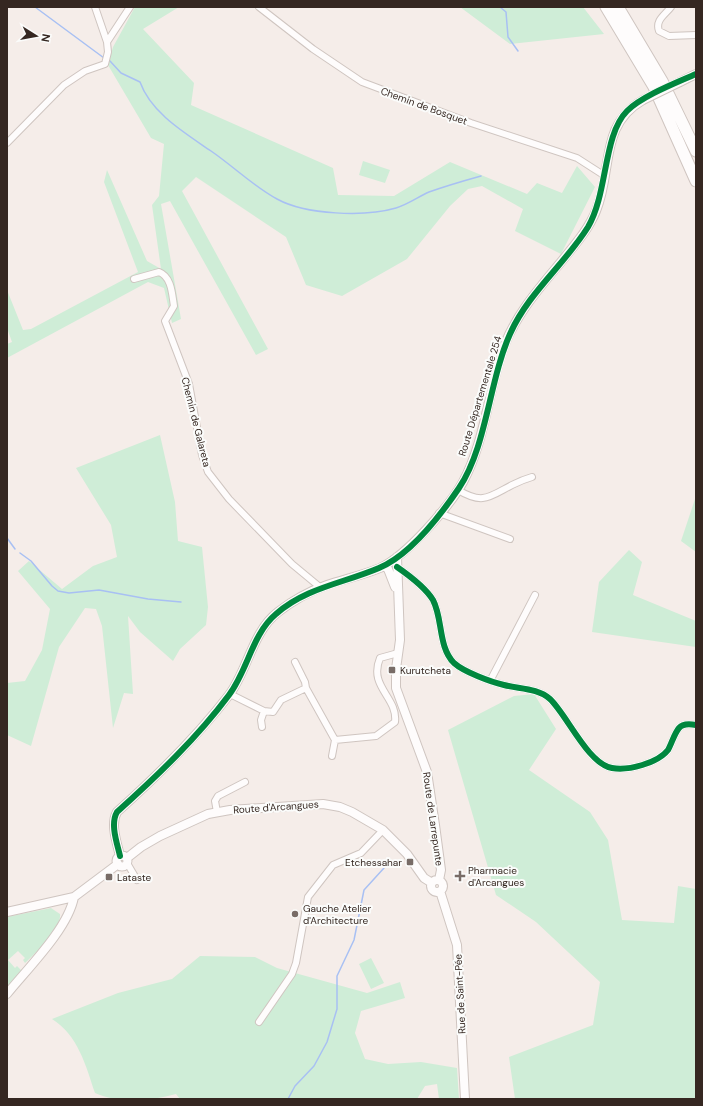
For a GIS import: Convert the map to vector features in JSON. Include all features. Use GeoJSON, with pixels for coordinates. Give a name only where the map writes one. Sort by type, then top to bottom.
{"type":"FeatureCollection","features":[{"type":"Feature","properties":{"kind":"highway"},"geometry":{"type":"LineString","coordinates":[[606,7],[654,87],[696,181]]}},
{"type":"Feature","properties":{"kind":"highway"},"geometry":{"type":"LineString","coordinates":[[618,7],[662,81],[696,151]]}},
{"type":"Feature","properties":{"kind":"street"},"geometry":{"type":"LineString","coordinates":[[7,143],[64,85],[84,71],[105,64],[108,52],[107,42],[95,7]]}},
{"type":"Feature","properties":{"kind":"street"},"geometry":{"type":"LineString","coordinates":[[107,42],[130,7]]}},
{"type":"Feature","properties":{"kind":"street","name":"Chemin de Bosquet"},"geometry":{"type":"LineString","coordinates":[[259,7],[313,49],[362,82],[470,123],[577,158],[605,176]]}},
{"type":"Feature","properties":{"kind":"street"},"geometry":{"type":"LineString","coordinates":[[671,7],[659,21],[659,31],[670,36],[696,35]]}},
{"type":"Feature","properties":{"kind":"street","name":"Route Départementale 254"},"geometry":{"type":"LineString","coordinates":[[125,859],[116,838],[114,817],[117,812],[165,769],[230,694],[268,622],[284,608],[321,588],[393,571],[397,557],[417,539],[458,490],[473,457],[501,356],[511,330],[523,310],[586,230],[599,203],[612,137],[617,124],[626,112],[643,100],[696,74]]}},
{"type":"Feature","properties":{"kind":"street","name":"Chemin de Galareta"},"geometry":{"type":"LineString","coordinates":[[134,280],[159,272],[164,274],[169,284],[174,306],[164,321],[189,384],[202,455],[208,472],[228,499],[292,564],[321,588]]}},
{"type":"Feature","properties":{"kind":"street"},"geometry":{"type":"LineString","coordinates":[[458,490],[468,496],[489,498],[513,484],[532,477]]}},
{"type":"Feature","properties":{"kind":"street"},"geometry":{"type":"LineString","coordinates":[[439,513],[510,539]]}},
{"type":"Feature","properties":{"kind":"street","name":"Route de Larrepunte"},"geometry":{"type":"LineString","coordinates":[[397,557],[393,571],[400,622],[395,677],[396,688],[427,772],[441,870],[436,882]]}},
{"type":"Feature","properties":{"kind":"street"},"geometry":{"type":"LineString","coordinates":[[393,571],[411,578],[434,601],[445,646],[455,663],[490,680],[530,690],[550,700],[575,735],[595,758],[611,768],[622,769],[658,758],[668,750],[679,727],[684,725],[696,725]]}},
{"type":"Feature","properties":{"kind":"street"},"geometry":{"type":"LineString","coordinates":[[490,680],[534,595]]}},
{"type":"Feature","properties":{"kind":"street"},"geometry":{"type":"LineString","coordinates":[[334,740],[376,736],[395,722],[396,713],[378,680],[376,667],[380,658],[398,653]]}},
{"type":"Feature","properties":{"kind":"street"},"geometry":{"type":"LineString","coordinates":[[295,662],[334,740],[332,756]]}},
{"type":"Feature","properties":{"kind":"street"},"geometry":{"type":"LineString","coordinates":[[230,694],[264,711],[273,712],[281,700],[306,685],[312,679]]}},
{"type":"Feature","properties":{"kind":"street"},"geometry":{"type":"LineString","coordinates":[[262,727],[261,720],[264,711]]}},
{"type":"Feature","properties":{"kind":"street"},"geometry":{"type":"LineString","coordinates":[[217,812],[215,801],[218,796],[245,782]]}},
{"type":"Feature","properties":{"kind":"street","name":"Route d'Arcangues"},"geometry":{"type":"LineString","coordinates":[[125,859],[141,847],[160,836],[200,817],[217,812],[324,804],[340,807],[352,812],[383,830],[407,854],[424,878],[436,882],[433,890],[440,891]]}},
{"type":"Feature","properties":{"kind":"street"},"geometry":{"type":"LineString","coordinates":[[259,1022],[292,974],[296,963],[306,904],[312,891],[333,865],[361,853],[383,830]]}},
{"type":"Feature","properties":{"kind":"street"},"geometry":{"type":"LineString","coordinates":[[7,912],[63,901],[74,897],[118,864],[117,859],[125,859],[137,880]]}},
{"type":"Feature","properties":{"kind":"street","name":"Rue de Saint-Pée"},"geometry":{"type":"LineString","coordinates":[[440,891],[456,936],[465,1099]]}},
{"type":"Feature","properties":{"kind":"street"},"geometry":{"type":"LineString","coordinates":[[7,994],[45,948],[70,910],[74,897]]}},
{"type":"Feature","properties":{"kind":"street"},"geometry":{"type":"LineString","coordinates":[[60,925],[64,908],[63,901]]}},
{"type":"Feature","properties":{"kind":"green space"},"geometry":{"type":"Polygon","coordinates":[[[135,7],[179,7],[143,29],[194,83],[191,105],[333,168],[338,195],[394,196],[450,162],[527,194],[537,183],[562,193],[577,166],[595,187],[561,254],[515,231],[523,209],[482,186],[468,189],[450,206],[407,259],[342,296],[306,285],[286,237],[196,177],[182,191],[268,349],[256,355],[170,201],[161,204],[181,319],[172,323],[164,288],[148,282],[7,358],[7,344],[12,342],[7,328],[7,290],[23,330],[31,329],[138,272],[104,182],[107,170],[147,261],[161,269],[152,205],[159,196],[164,144],[151,138],[108,65],[113,47],[135,7]]]}},
{"type":"Feature","properties":{"kind":"green space"},"geometry":{"type":"Polygon","coordinates":[[[460,7],[583,7],[604,34],[510,44],[460,7]]]}},
{"type":"Feature","properties":{"kind":"green space"},"geometry":{"type":"Polygon","coordinates":[[[363,161],[390,170],[385,183],[359,175],[363,161]]]}},
{"type":"Feature","properties":{"kind":"green space"},"geometry":{"type":"Polygon","coordinates":[[[160,435],[175,502],[178,541],[202,547],[208,607],[206,625],[180,649],[173,661],[140,632],[128,616],[133,694],[124,693],[113,728],[102,626],[96,609],[85,608],[59,647],[31,746],[7,735],[7,683],[25,681],[42,650],[50,609],[18,571],[29,561],[62,589],[93,566],[117,557],[111,525],[76,468],[160,435]]]}},
{"type":"Feature","properties":{"kind":"green space"},"geometry":{"type":"Polygon","coordinates":[[[696,496],[696,552],[681,541],[696,496]]]}},
{"type":"Feature","properties":{"kind":"green space"},"geometry":{"type":"Polygon","coordinates":[[[629,550],[642,562],[633,595],[696,621],[696,647],[592,632],[599,582],[629,550]]]}},
{"type":"Feature","properties":{"kind":"green space"},"geometry":{"type":"Polygon","coordinates":[[[534,694],[556,729],[529,770],[590,812],[608,840],[622,920],[674,923],[678,886],[696,889],[696,1099],[515,1099],[509,1057],[593,1025],[600,982],[536,922],[496,895],[448,730],[514,696],[534,694]]]}},
{"type":"Feature","properties":{"kind":"green space"},"geometry":{"type":"Polygon","coordinates":[[[51,908],[60,914],[57,926],[47,940],[25,963],[23,960],[25,958],[18,951],[8,960],[15,968],[17,966],[22,971],[7,989],[7,917],[51,908]]]}},
{"type":"Feature","properties":{"kind":"green space"},"geometry":{"type":"Polygon","coordinates":[[[200,956],[255,957],[277,968],[367,993],[400,982],[405,998],[361,1011],[355,1033],[365,1059],[388,1064],[421,1062],[457,1068],[459,1099],[439,1099],[437,1084],[425,1086],[417,1099],[180,1099],[176,1094],[146,1100],[125,1100],[114,1099],[95,1093],[75,1042],[61,1026],[52,1019],[118,993],[172,979],[200,956]]]}},
{"type":"Feature","properties":{"kind":"green space"},"geometry":{"type":"Polygon","coordinates":[[[371,958],[384,983],[371,989],[359,964],[371,958]]]}},
{"type":"Feature","properties":{"kind":"waterway"},"geometry":{"type":"LineString","coordinates":[[35,7],[104,58]]}},
{"type":"Feature","properties":{"kind":"waterway"},"geometry":{"type":"LineString","coordinates":[[500,7],[506,12],[508,37],[518,51]]}},
{"type":"Feature","properties":{"kind":"waterway"},"geometry":{"type":"LineString","coordinates":[[110,61],[121,73],[140,82],[145,93],[160,113],[190,137],[260,188],[277,199],[289,204],[303,208],[336,213],[368,213],[383,211],[400,207],[429,192],[481,176]]}},
{"type":"Feature","properties":{"kind":"waterway"},"geometry":{"type":"LineString","coordinates":[[7,538],[15,549]]}},
{"type":"Feature","properties":{"kind":"waterway"},"geometry":{"type":"LineString","coordinates":[[20,553],[31,561],[58,591],[69,593],[99,590],[148,599],[181,602]]}},
{"type":"Feature","properties":{"kind":"waterway"},"geometry":{"type":"LineString","coordinates":[[288,1099],[295,1086],[314,1066],[327,1042],[337,1009],[337,976],[354,940],[364,890],[384,868]]}},
{"type":"Feature","properties":{"kind":"cycle path"},"geometry":{"type":"LineString","coordinates":[[120,856],[114,828],[117,812],[176,756],[217,711],[241,675],[261,632],[268,622],[287,605],[299,598],[379,568],[391,562],[424,534],[451,499],[459,488],[476,453],[497,372],[510,334],[527,305],[569,254],[588,227],[599,198],[609,149],[619,121],[633,105],[641,100],[696,74]]}},
{"type":"Feature","properties":{"kind":"cycle path"},"geometry":{"type":"LineString","coordinates":[[397,567],[422,586],[433,600],[445,649],[454,663],[464,670],[485,679],[545,695],[557,706],[586,749],[603,765],[619,769],[642,765],[657,759],[668,750],[681,726],[687,724],[696,725]]}},
{"type":"Feature","properties":{"kind":"place","name":"Kurutcheta"},"geometry":{"type":"Point","coordinates":[392,670]}},
{"type":"Feature","properties":{"kind":"place","name":"Etchessahar"},"geometry":{"type":"Point","coordinates":[410,862]}},
{"type":"Feature","properties":{"kind":"place","name":"Pharmacie d'Arcangues"},"geometry":{"type":"Point","coordinates":[460,876]}},
{"type":"Feature","properties":{"kind":"place","name":"Lataste"},"geometry":{"type":"Point","coordinates":[109,877]}},
{"type":"Feature","properties":{"kind":"place","name":"Gauche Atelier d'Architecture"},"geometry":{"type":"Point","coordinates":[295,914]}}]}
